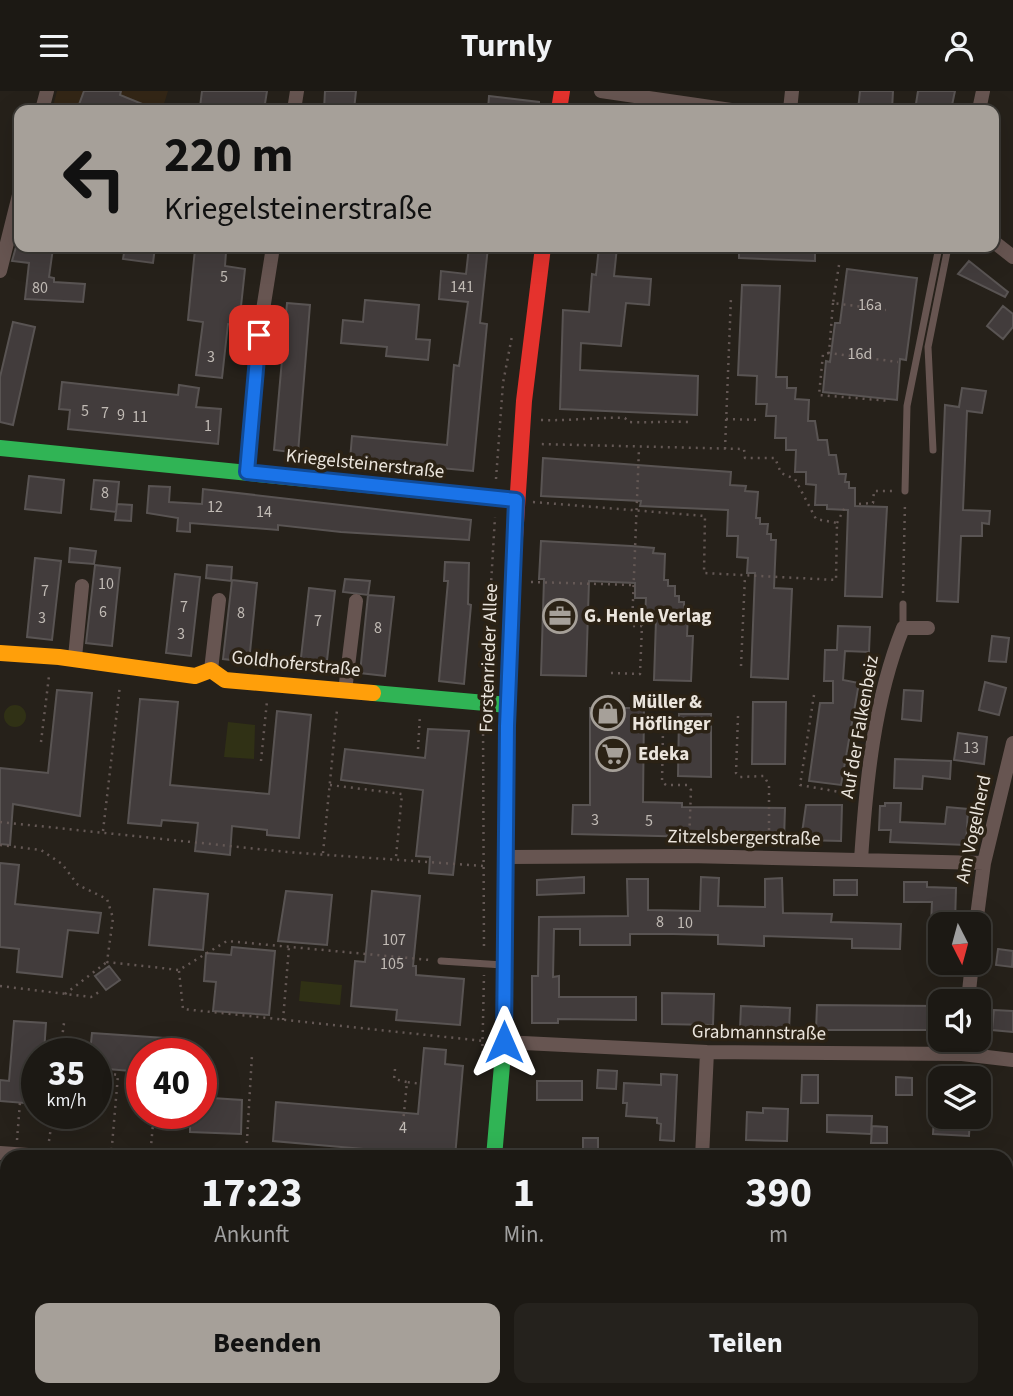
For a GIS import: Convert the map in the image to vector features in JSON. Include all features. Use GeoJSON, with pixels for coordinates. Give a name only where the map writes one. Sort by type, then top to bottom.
{"type":"FeatureCollection","features":[{"type":"Feature","properties":{"kind":"street"},"geometry":{"type":"LineString","coordinates":[[601,91],[697,105]]}},
{"type":"Feature","properties":{"kind":"street"},"geometry":{"type":"LineString","coordinates":[[0,271],[14,215]]}},
{"type":"Feature","properties":{"kind":"street"},"geometry":{"type":"LineString","coordinates":[[999,246],[1013,257]]}},
{"type":"Feature","properties":{"kind":"street"},"geometry":{"type":"LineString","coordinates":[[247,472],[259,335],[272,252]]}},
{"type":"Feature","properties":{"kind":"street","name":"Forstenrieder Allee"},"geometry":{"type":"LineString","coordinates":[[495,1150],[504,1042],[504,857],[516,500],[524,401],[542,252]]}},
{"type":"Feature","properties":{"kind":"street","name":"Kriegelsteinerstraße"},"geometry":{"type":"LineString","coordinates":[[0,448],[516,500]]}},
{"type":"Feature","properties":{"kind":"street"},"geometry":{"type":"LineString","coordinates":[[75,657],[82,586]]}},
{"type":"Feature","properties":{"kind":"street"},"geometry":{"type":"LineString","coordinates":[[211,670],[219,600]]}},
{"type":"Feature","properties":{"kind":"street"},"geometry":{"type":"LineString","coordinates":[[342,690],[356,601]]}},
{"type":"Feature","properties":{"kind":"street"},"geometry":{"type":"LineString","coordinates":[[903,628],[928,628]]}},
{"type":"Feature","properties":{"kind":"street","name":"Auf der Falkenbeiz"},"geometry":{"type":"LineString","coordinates":[[861,860],[865,796],[890,661],[903,628]]}},
{"type":"Feature","properties":{"kind":"street","name":"Goldhoferstraße"},"geometry":{"type":"LineString","coordinates":[[0,653],[51,659],[75,657],[88,663],[195,676],[211,670],[225,680],[483,705],[508,705]]}},
{"type":"Feature","properties":{"kind":"street","name":"Am Vogelherd"},"geometry":{"type":"LineString","coordinates":[[978,912],[984,863],[1013,743]]}},
{"type":"Feature","properties":{"kind":"street","name":"Zitzelsbergerstraße"},"geometry":{"type":"LineString","coordinates":[[504,857],[769,857],[984,863]]}},
{"type":"Feature","properties":{"kind":"street","name":"Grabmannstraße"},"geometry":{"type":"LineString","coordinates":[[504,1042],[707,1052],[928,1048]]}},
{"type":"Feature","properties":{"kind":"street"},"geometry":{"type":"LineString","coordinates":[[702,1150],[707,1052]]}},
{"type":"Feature","properties":{"kind":"street","name":"Grabmannstraße"},"geometry":{"type":"LineString","coordinates":[[982,1052],[1013,1060]]}},
{"type":"Feature","properties":{"kind":"lane"},"geometry":{"type":"LineString","coordinates":[[905,491],[907,405],[938,252]]}},
{"type":"Feature","properties":{"kind":"lane"},"geometry":{"type":"LineString","coordinates":[[933,450],[928,347],[947,252]]}},
{"type":"Feature","properties":{"kind":"lane"},"geometry":{"type":"LineString","coordinates":[[903,604],[903,628]]}},
{"type":"Feature","properties":{"kind":"lane"},"geometry":{"type":"LineString","coordinates":[[441,961],[504,965]]}},
{"type":"Feature","properties":{"kind":"path"},"geometry":{"type":"LineString","coordinates":[[829,353],[839,265]]}},
{"type":"Feature","properties":{"kind":"path"},"geometry":{"type":"LineString","coordinates":[[725,449],[731,296]]}},
{"type":"Feature","properties":{"kind":"path"},"geometry":{"type":"LineString","coordinates":[[833,303],[886,310]]}},
{"type":"Feature","properties":{"kind":"path"},"geometry":{"type":"LineString","coordinates":[[890,401],[819,395],[823,354],[898,362]]}},
{"type":"Feature","properties":{"kind":"path"},"geometry":{"type":"LineString","coordinates":[[538,420],[580,421],[587,417],[625,418],[628,422],[642,423],[688,422]]}},
{"type":"Feature","properties":{"kind":"path"},"geometry":{"type":"LineString","coordinates":[[726,419],[761,420]]}},
{"type":"Feature","properties":{"kind":"path"},"geometry":{"type":"LineString","coordinates":[[535,444],[744,449],[745,458],[775,459],[781,473],[795,479],[816,519],[837,523]]}},
{"type":"Feature","properties":{"kind":"path"},"geometry":{"type":"LineString","coordinates":[[611,673],[640,674],[642,626],[632,626],[639,448]]}},
{"type":"Feature","properties":{"kind":"path"},"geometry":{"type":"LineString","coordinates":[[859,504],[873,503],[874,491],[905,491],[903,604]]}},
{"type":"Feature","properties":{"kind":"path"},"geometry":{"type":"LineString","coordinates":[[481,1076],[484,964],[483,705],[496,498]]}},
{"type":"Feature","properties":{"kind":"path"},"geometry":{"type":"LineString","coordinates":[[516,500],[705,516],[704,573],[836,580],[837,523],[846,505]]}},
{"type":"Feature","properties":{"kind":"path"},"geometry":{"type":"LineString","coordinates":[[741,666],[745,576]]}},
{"type":"Feature","properties":{"kind":"path"},"geometry":{"type":"LineString","coordinates":[[531,582],[634,585]]}},
{"type":"Feature","properties":{"kind":"path"},"geometry":{"type":"LineString","coordinates":[[41,742],[51,659]]}},
{"type":"Feature","properties":{"kind":"path"},"geometry":{"type":"LineString","coordinates":[[103,832],[122,667]]}},
{"type":"Feature","properties":{"kind":"path"},"geometry":{"type":"LineString","coordinates":[[261,761],[269,684]]}},
{"type":"Feature","properties":{"kind":"path"},"geometry":{"type":"LineString","coordinates":[[323,853],[342,690]]}},
{"type":"Feature","properties":{"kind":"path"},"geometry":{"type":"LineString","coordinates":[[814,695],[800,785],[865,796]]}},
{"type":"Feature","properties":{"kind":"path"},"geometry":{"type":"LineString","coordinates":[[418,749],[421,698]]}},
{"type":"Feature","properties":{"kind":"path"},"geometry":{"type":"LineString","coordinates":[[738,716],[736,773],[740,777],[764,776],[769,785],[769,857]]}},
{"type":"Feature","properties":{"kind":"path"},"geometry":{"type":"LineString","coordinates":[[663,729],[662,782],[666,785],[687,785],[691,790],[688,856]]}},
{"type":"Feature","properties":{"kind":"path"},"geometry":{"type":"LineString","coordinates":[[330,785],[402,794],[396,859]]}},
{"type":"Feature","properties":{"kind":"path"},"geometry":{"type":"LineString","coordinates":[[0,822],[287,852],[482,866]]}},
{"type":"Feature","properties":{"kind":"path"},"geometry":{"type":"LineString","coordinates":[[0,845],[41,849],[62,864],[78,885],[107,899],[113,918],[107,962]]}},
{"type":"Feature","properties":{"kind":"path"},"geometry":{"type":"LineString","coordinates":[[65,994],[107,962],[179,970],[227,941],[441,961]]}},
{"type":"Feature","properties":{"kind":"path"},"geometry":{"type":"LineString","coordinates":[[283,1020],[289,947]]}},
{"type":"Feature","properties":{"kind":"path"},"geometry":{"type":"LineString","coordinates":[[179,970],[183,1009],[504,1042]]}},
{"type":"Feature","properties":{"kind":"path"},"geometry":{"type":"LineString","coordinates":[[0,986],[91,997],[102,990]]}},
{"type":"Feature","properties":{"kind":"path"},"geometry":{"type":"LineString","coordinates":[[62,1038],[64,1023]]}},
{"type":"Feature","properties":{"kind":"path"},"geometry":{"type":"LineString","coordinates":[[246,1150],[252,1055]]}},
{"type":"Feature","properties":{"kind":"path"},"geometry":{"type":"LineString","coordinates":[[395,1069],[394,1079],[421,1084]]}},
{"type":"Feature","properties":{"kind":"path"},"geometry":{"type":"LineString","coordinates":[[112,1074],[118,1075],[112,1150]]}},
{"type":"Feature","properties":{"kind":"path"},"geometry":{"type":"LineString","coordinates":[[403,1123],[407,1083]]}},
{"type":"Feature","properties":{"kind":"path"},"geometry":{"type":"LineString","coordinates":[[16,1150],[20,1102]]}},
{"type":"Feature","properties":{"kind":"path"},"geometry":{"type":"LineString","coordinates":[[49,1150],[51,1129]]}},
{"type":"Feature","properties":{"kind":"path"},"geometry":{"type":"LineString","coordinates":[[151,1150],[153,1129]]}},
{"type":"Feature","properties":{"kind":"shaded area"},"geometry":{"type":"Polygon","coordinates":[[[57,91],[168,91],[164,105],[53,105],[57,91]]]}},
{"type":"Feature","properties":{"kind":"green space"},"geometry":{"type":"Polygon","coordinates":[[[15,705],[23,708],[26,716],[23,724],[15,727],[7,724],[4,716],[7,708],[15,705]]]}},
{"type":"Feature","properties":{"kind":"green space"},"geometry":{"type":"Polygon","coordinates":[[[228,722],[255,725],[254,759],[224,757],[228,722]]]}},
{"type":"Feature","properties":{"kind":"green space"},"geometry":{"type":"Polygon","coordinates":[[[301,981],[342,985],[340,1005],[299,1001],[301,981]]]}},
{"type":"Feature","properties":{"kind":"building"},"geometry":{"type":"Polygon","coordinates":[[[84,91],[121,91],[120,95],[145,105],[79,105],[84,91]]]}},
{"type":"Feature","properties":{"kind":"building"},"geometry":{"type":"Polygon","coordinates":[[[202,91],[267,91],[265,105],[200,105],[202,91]]]}},
{"type":"Feature","properties":{"kind":"building"},"geometry":{"type":"Polygon","coordinates":[[[325,91],[356,91],[355,105],[324,105],[325,91]]]}},
{"type":"Feature","properties":{"kind":"building"},"geometry":{"type":"Polygon","coordinates":[[[860,91],[893,91],[892,105],[859,105],[860,91]]]}},
{"type":"Feature","properties":{"kind":"building"},"geometry":{"type":"Polygon","coordinates":[[[918,91],[955,91],[952,105],[916,105],[918,91]]]}},
{"type":"Feature","properties":{"kind":"building"},"geometry":{"type":"Polygon","coordinates":[[[489,96],[539,102],[539,105],[488,105],[489,96]]]}},
{"type":"Feature","properties":{"kind":"building"},"geometry":{"type":"Polygon","coordinates":[[[15,252],[52,252],[49,277],[54,278],[54,282],[85,284],[83,302],[25,299],[29,263],[12,261],[15,252]]]}},
{"type":"Feature","properties":{"kind":"building"},"geometry":{"type":"Polygon","coordinates":[[[124,252],[154,252],[153,263],[123,259],[124,252]]]}},
{"type":"Feature","properties":{"kind":"building"},"geometry":{"type":"Polygon","coordinates":[[[195,252],[226,252],[225,266],[245,269],[239,325],[228,324],[222,378],[196,375],[203,322],[188,320],[195,252]]]}},
{"type":"Feature","properties":{"kind":"building"},"geometry":{"type":"Polygon","coordinates":[[[468,252],[487,252],[480,323],[487,324],[473,471],[350,460],[352,436],[447,445],[454,365],[459,366],[468,302],[439,299],[441,271],[466,274],[468,252]]]}},
{"type":"Feature","properties":{"kind":"building"},"geometry":{"type":"Polygon","coordinates":[[[598,252],[616,252],[614,276],[651,279],[649,305],[626,303],[621,346],[581,343],[580,370],[698,376],[697,415],[560,409],[563,310],[589,312],[592,274],[596,275],[598,252]]]}},
{"type":"Feature","properties":{"kind":"building"},"geometry":{"type":"Polygon","coordinates":[[[739,252],[815,252],[815,261],[739,258],[739,252]]]}},
{"type":"Feature","properties":{"kind":"building"},"geometry":{"type":"Polygon","coordinates":[[[969,261],[1008,292],[1005,297],[958,274],[969,261]]]}},
{"type":"Feature","properties":{"kind":"building"},"geometry":{"type":"Polygon","coordinates":[[[847,269],[917,278],[906,360],[900,359],[897,400],[823,392],[826,361],[830,362],[835,323],[840,323],[847,269]]]}},
{"type":"Feature","properties":{"kind":"building"},"geometry":{"type":"Polygon","coordinates":[[[742,285],[780,286],[776,377],[787,377],[787,388],[796,388],[795,399],[809,400],[808,421],[815,421],[818,440],[827,440],[829,455],[836,455],[839,474],[846,474],[845,482],[849,482],[849,488],[855,488],[855,506],[887,507],[882,597],[845,596],[848,510],[827,509],[827,505],[815,505],[816,485],[806,484],[806,472],[795,472],[796,450],[786,450],[786,438],[775,438],[776,416],[766,416],[767,404],[756,404],[757,376],[738,375],[742,285]]]}},
{"type":"Feature","properties":{"kind":"building"},"geometry":{"type":"Polygon","coordinates":[[[365,300],[419,305],[416,339],[430,340],[428,360],[386,356],[387,347],[341,343],[343,320],[363,322],[365,300]]]}},
{"type":"Feature","properties":{"kind":"building"},"geometry":{"type":"Polygon","coordinates":[[[287,303],[310,305],[298,453],[274,450],[287,303]]]}},
{"type":"Feature","properties":{"kind":"building"},"geometry":{"type":"Polygon","coordinates":[[[1003,306],[1013,314],[1013,327],[1003,339],[987,326],[1003,306]]]}},
{"type":"Feature","properties":{"kind":"building"},"geometry":{"type":"Polygon","coordinates":[[[13,322],[35,327],[13,425],[0,422],[0,377],[13,322]]]}},
{"type":"Feature","properties":{"kind":"building"},"geometry":{"type":"Polygon","coordinates":[[[62,382],[178,395],[179,385],[199,388],[196,407],[221,409],[218,444],[68,429],[70,410],[59,409],[62,382]]]}},
{"type":"Feature","properties":{"kind":"building"},"geometry":{"type":"Polygon","coordinates":[[[962,388],[986,391],[982,413],[967,411],[963,510],[990,511],[989,524],[982,523],[982,536],[961,536],[958,602],[937,601],[945,405],[959,407],[962,388]]]}},
{"type":"Feature","properties":{"kind":"building"},"geometry":{"type":"Polygon","coordinates":[[[543,458],[731,472],[730,485],[746,486],[745,491],[758,492],[756,518],[760,518],[760,524],[768,524],[767,534],[771,534],[771,540],[776,540],[774,588],[792,589],[788,679],[751,677],[755,573],[747,573],[748,558],[737,557],[738,536],[727,536],[728,510],[640,506],[641,501],[541,496],[543,458]]]}},
{"type":"Feature","properties":{"kind":"building"},"geometry":{"type":"Polygon","coordinates":[[[29,476],[64,480],[61,513],[25,509],[29,476]]]}},
{"type":"Feature","properties":{"kind":"building"},"geometry":{"type":"Polygon","coordinates":[[[94,480],[119,482],[116,512],[91,509],[94,480]]]}},
{"type":"Feature","properties":{"kind":"building"},"geometry":{"type":"Polygon","coordinates":[[[149,486],[170,487],[169,502],[202,504],[203,489],[471,520],[469,540],[278,525],[278,530],[190,523],[190,532],[177,531],[178,518],[147,513],[149,486]]]}},
{"type":"Feature","properties":{"kind":"building"},"geometry":{"type":"Polygon","coordinates":[[[117,504],[132,505],[131,521],[115,520],[117,504]]]}},
{"type":"Feature","properties":{"kind":"building"},"geometry":{"type":"Polygon","coordinates":[[[541,541],[654,548],[653,553],[665,554],[664,580],[668,580],[668,586],[675,586],[675,596],[679,596],[679,602],[684,602],[684,612],[688,613],[687,636],[693,636],[691,681],[654,680],[656,620],[645,619],[646,598],[635,598],[635,583],[589,581],[586,676],[541,675],[544,579],[539,579],[541,541]]]}},
{"type":"Feature","properties":{"kind":"building"},"geometry":{"type":"Polygon","coordinates":[[[70,548],[96,551],[94,564],[69,562],[70,548]]]}},
{"type":"Feature","properties":{"kind":"building"},"geometry":{"type":"Polygon","coordinates":[[[35,558],[61,561],[52,640],[27,637],[35,558]]]}},
{"type":"Feature","properties":{"kind":"building"},"geometry":{"type":"Polygon","coordinates":[[[445,562],[469,563],[468,604],[471,605],[464,684],[439,681],[448,581],[444,581],[445,562]]]}},
{"type":"Feature","properties":{"kind":"building"},"geometry":{"type":"Polygon","coordinates":[[[95,565],[120,568],[112,646],[86,643],[95,565]]]}},
{"type":"Feature","properties":{"kind":"building"},"geometry":{"type":"Polygon","coordinates":[[[207,565],[232,567],[231,581],[206,578],[207,565]]]}},
{"type":"Feature","properties":{"kind":"building"},"geometry":{"type":"Polygon","coordinates":[[[175,574],[200,577],[191,656],[166,653],[175,574]]]}},
{"type":"Feature","properties":{"kind":"building"},"geometry":{"type":"Polygon","coordinates":[[[345,579],[370,581],[368,595],[343,592],[345,579]]]}},
{"type":"Feature","properties":{"kind":"building"},"geometry":{"type":"Polygon","coordinates":[[[232,580],[257,583],[249,662],[223,659],[232,580]]]}},
{"type":"Feature","properties":{"kind":"building"},"geometry":{"type":"Polygon","coordinates":[[[309,588],[335,591],[326,669],[300,666],[309,588]]]}},
{"type":"Feature","properties":{"kind":"building"},"geometry":{"type":"Polygon","coordinates":[[[368,595],[394,597],[385,676],[360,673],[368,595]]]}},
{"type":"Feature","properties":{"kind":"building"},"geometry":{"type":"Polygon","coordinates":[[[838,626],[870,627],[869,652],[845,651],[843,680],[859,683],[841,785],[809,781],[820,703],[833,703],[833,681],[824,681],[825,650],[837,650],[838,626]]]}},
{"type":"Feature","properties":{"kind":"building"},"geometry":{"type":"Polygon","coordinates":[[[992,636],[1009,638],[1006,662],[989,661],[992,636]]]}},
{"type":"Feature","properties":{"kind":"building"},"geometry":{"type":"Polygon","coordinates":[[[985,682],[1006,688],[999,715],[979,710],[985,682]]]}},
{"type":"Feature","properties":{"kind":"building"},"geometry":{"type":"Polygon","coordinates":[[[57,690],[92,693],[80,816],[13,804],[10,845],[0,844],[0,768],[48,773],[57,690]]]}},
{"type":"Feature","properties":{"kind":"building"},"geometry":{"type":"Polygon","coordinates":[[[904,690],[923,691],[921,721],[902,719],[904,690]]]}},
{"type":"Feature","properties":{"kind":"building"},"geometry":{"type":"Polygon","coordinates":[[[140,699],[178,702],[170,785],[269,794],[277,711],[311,715],[299,838],[267,835],[267,830],[232,826],[230,855],[195,851],[198,823],[162,820],[161,826],[128,823],[140,699]]]}},
{"type":"Feature","properties":{"kind":"building"},"geometry":{"type":"Polygon","coordinates":[[[753,702],[786,702],[785,764],[752,764],[753,702]]]}},
{"type":"Feature","properties":{"kind":"building"},"geometry":{"type":"Polygon","coordinates":[[[590,708],[644,708],[643,802],[682,803],[682,807],[785,808],[784,840],[701,840],[701,837],[572,834],[573,805],[590,805],[590,708]]]}},
{"type":"Feature","properties":{"kind":"building"},"geometry":{"type":"Polygon","coordinates":[[[679,714],[711,714],[711,777],[678,776],[679,714]]]}},
{"type":"Feature","properties":{"kind":"building"},"geometry":{"type":"Polygon","coordinates":[[[428,729],[469,731],[453,875],[429,873],[430,857],[416,856],[423,790],[341,780],[345,749],[425,758],[428,729]]]}},
{"type":"Feature","properties":{"kind":"building"},"geometry":{"type":"Polygon","coordinates":[[[958,733],[987,737],[984,764],[954,760],[958,733]]]}},
{"type":"Feature","properties":{"kind":"building"},"geometry":{"type":"Polygon","coordinates":[[[895,759],[951,761],[950,779],[923,776],[922,789],[894,788],[895,759]]]}},
{"type":"Feature","properties":{"kind":"building"},"geometry":{"type":"Polygon","coordinates":[[[885,803],[901,803],[900,822],[945,824],[947,807],[968,809],[966,845],[890,842],[891,830],[879,830],[880,806],[885,806],[885,803]]]}},
{"type":"Feature","properties":{"kind":"building"},"geometry":{"type":"Polygon","coordinates":[[[806,805],[842,805],[841,841],[801,840],[806,805]]]}},
{"type":"Feature","properties":{"kind":"building"},"geometry":{"type":"Polygon","coordinates":[[[0,863],[19,865],[15,904],[101,913],[98,933],[68,930],[62,977],[17,972],[19,949],[0,947],[0,863]]]}},
{"type":"Feature","properties":{"kind":"building"},"geometry":{"type":"Polygon","coordinates":[[[584,877],[584,893],[537,895],[537,880],[584,877]]]}},
{"type":"Feature","properties":{"kind":"building"},"geometry":{"type":"Polygon","coordinates":[[[701,877],[719,878],[718,906],[765,907],[765,879],[782,878],[783,913],[832,914],[831,922],[901,924],[900,949],[852,948],[852,939],[764,936],[764,946],[718,944],[718,935],[673,934],[630,934],[630,945],[580,945],[580,929],[554,929],[553,977],[559,976],[559,997],[636,997],[636,1020],[558,1019],[558,1023],[532,1023],[532,976],[538,976],[539,917],[628,916],[627,879],[648,879],[648,910],[700,911],[701,877]]]}},
{"type":"Feature","properties":{"kind":"building"},"geometry":{"type":"Polygon","coordinates":[[[834,880],[857,880],[857,895],[834,895],[834,880]]]}},
{"type":"Feature","properties":{"kind":"building"},"geometry":{"type":"Polygon","coordinates":[[[904,882],[927,882],[927,887],[956,888],[955,912],[932,912],[932,902],[904,902],[904,882]]]}},
{"type":"Feature","properties":{"kind":"building"},"geometry":{"type":"Polygon","coordinates":[[[154,889],[208,894],[203,950],[149,945],[154,889]]]}},
{"type":"Feature","properties":{"kind":"building"},"geometry":{"type":"Polygon","coordinates":[[[286,891],[332,895],[327,945],[278,941],[286,891]]]}},
{"type":"Feature","properties":{"kind":"building"},"geometry":{"type":"Polygon","coordinates":[[[372,891],[420,896],[413,966],[416,966],[416,975],[464,979],[460,1025],[396,1020],[397,1010],[351,1006],[355,961],[365,962],[372,891]]]}},
{"type":"Feature","properties":{"kind":"building"},"geometry":{"type":"Polygon","coordinates":[[[232,947],[275,951],[269,1015],[213,1011],[216,982],[204,981],[206,953],[231,955],[232,947]]]}},
{"type":"Feature","properties":{"kind":"building"},"geometry":{"type":"Polygon","coordinates":[[[998,949],[1013,951],[1012,967],[996,965],[998,949]]]}},
{"type":"Feature","properties":{"kind":"building"},"geometry":{"type":"Polygon","coordinates":[[[109,966],[120,980],[106,990],[95,976],[109,966]]]}},
{"type":"Feature","properties":{"kind":"building"},"geometry":{"type":"Polygon","coordinates":[[[662,993],[714,994],[713,1025],[662,1024],[662,993]]]}},
{"type":"Feature","properties":{"kind":"building"},"geometry":{"type":"Polygon","coordinates":[[[817,1005],[928,1006],[928,1030],[816,1030],[817,1005]]]}},
{"type":"Feature","properties":{"kind":"building"},"geometry":{"type":"Polygon","coordinates":[[[741,1006],[790,1008],[789,1030],[740,1028],[741,1006]]]}},
{"type":"Feature","properties":{"kind":"building"},"geometry":{"type":"Polygon","coordinates":[[[994,1010],[1013,1011],[1013,1032],[992,1030],[994,1010]]]}},
{"type":"Feature","properties":{"kind":"building"},"geometry":{"type":"Polygon","coordinates":[[[14,1021],[46,1023],[45,1038],[21,1038],[21,1103],[0,1101],[0,1080],[9,1081],[14,1021]]]}},
{"type":"Feature","properties":{"kind":"building"},"geometry":{"type":"Polygon","coordinates":[[[92,1033],[165,1038],[126,1038],[126,1071],[112,1069],[112,1038],[92,1038],[92,1033]]]}},
{"type":"Feature","properties":{"kind":"building"},"geometry":{"type":"Polygon","coordinates":[[[424,1048],[446,1050],[445,1064],[463,1066],[456,1150],[375,1150],[273,1141],[276,1102],[418,1114],[424,1048]]]}},
{"type":"Feature","properties":{"kind":"building"},"geometry":{"type":"Polygon","coordinates":[[[598,1070],[617,1071],[616,1089],[597,1088],[598,1070]]]}},
{"type":"Feature","properties":{"kind":"building"},"geometry":{"type":"Polygon","coordinates":[[[661,1074],[677,1075],[674,1141],[660,1140],[661,1124],[657,1123],[657,1118],[626,1116],[627,1103],[623,1103],[624,1083],[661,1085],[661,1074]]]}},
{"type":"Feature","properties":{"kind":"building"},"geometry":{"type":"Polygon","coordinates":[[[802,1075],[818,1075],[818,1103],[801,1103],[802,1075]]]}},
{"type":"Feature","properties":{"kind":"building"},"geometry":{"type":"Polygon","coordinates":[[[896,1077],[912,1078],[912,1095],[896,1095],[896,1077]]]}},
{"type":"Feature","properties":{"kind":"building"},"geometry":{"type":"Polygon","coordinates":[[[537,1081],[582,1081],[582,1100],[537,1100],[537,1081]]]}},
{"type":"Feature","properties":{"kind":"building"},"geometry":{"type":"Polygon","coordinates":[[[217,1098],[242,1100],[241,1134],[190,1132],[190,1129],[217,1129],[217,1098]]]}},
{"type":"Feature","properties":{"kind":"building"},"geometry":{"type":"Polygon","coordinates":[[[763,1108],[788,1109],[787,1141],[746,1140],[747,1112],[763,1113],[763,1108]]]}},
{"type":"Feature","properties":{"kind":"building"},"geometry":{"type":"Polygon","coordinates":[[[827,1115],[872,1116],[871,1134],[827,1132],[827,1115]]]}},
{"type":"Feature","properties":{"kind":"building"},"geometry":{"type":"Polygon","coordinates":[[[872,1126],[887,1127],[887,1143],[871,1143],[872,1126]]]}},
{"type":"Feature","properties":{"kind":"building"},"geometry":{"type":"Polygon","coordinates":[[[933,1129],[969,1129],[969,1136],[933,1134],[933,1129]]]}},
{"type":"Feature","properties":{"kind":"building"},"geometry":{"type":"Polygon","coordinates":[[[583,1138],[598,1138],[598,1150],[583,1150],[583,1138]]]}},
{"type":"Feature","properties":{"kind":"traffic: fast"},"geometry":{"type":"LineString","coordinates":[[0,448],[516,500]]}},
{"type":"Feature","properties":{"kind":"traffic: fast"},"geometry":{"type":"LineString","coordinates":[[495,1150],[504,1042],[507,726],[514,553]]}},
{"type":"Feature","properties":{"kind":"traffic: fast"},"geometry":{"type":"LineString","coordinates":[[373,693],[508,705]]}},
{"type":"Feature","properties":{"kind":"traffic: slow"},"geometry":{"type":"LineString","coordinates":[[0,653],[59,657],[195,676],[211,670],[225,680],[373,693]]}},
{"type":"Feature","properties":{"kind":"traffic: jam"},"geometry":{"type":"LineString","coordinates":[[560,105],[562,91]]}},
{"type":"Feature","properties":{"kind":"traffic: jam"},"geometry":{"type":"LineString","coordinates":[[514,553],[524,401],[542,252]]}},
{"type":"Feature","properties":{"kind":"place","name":"G. Henle Verlag"},"geometry":{"type":"Point","coordinates":[560,616]}},
{"type":"Feature","properties":{"kind":"place","name":"Müller & Höflinger"},"geometry":{"type":"Point","coordinates":[608,713]}},
{"type":"Feature","properties":{"kind":"place","name":"Edeka"},"geometry":{"type":"Point","coordinates":[613,754]}},
{"type":"Feature","properties":{"kind":"route"},"geometry":{"type":"LineString","coordinates":[[259,335],[247,472],[342,484],[516,500],[507,726],[504,1042]]}}]}
